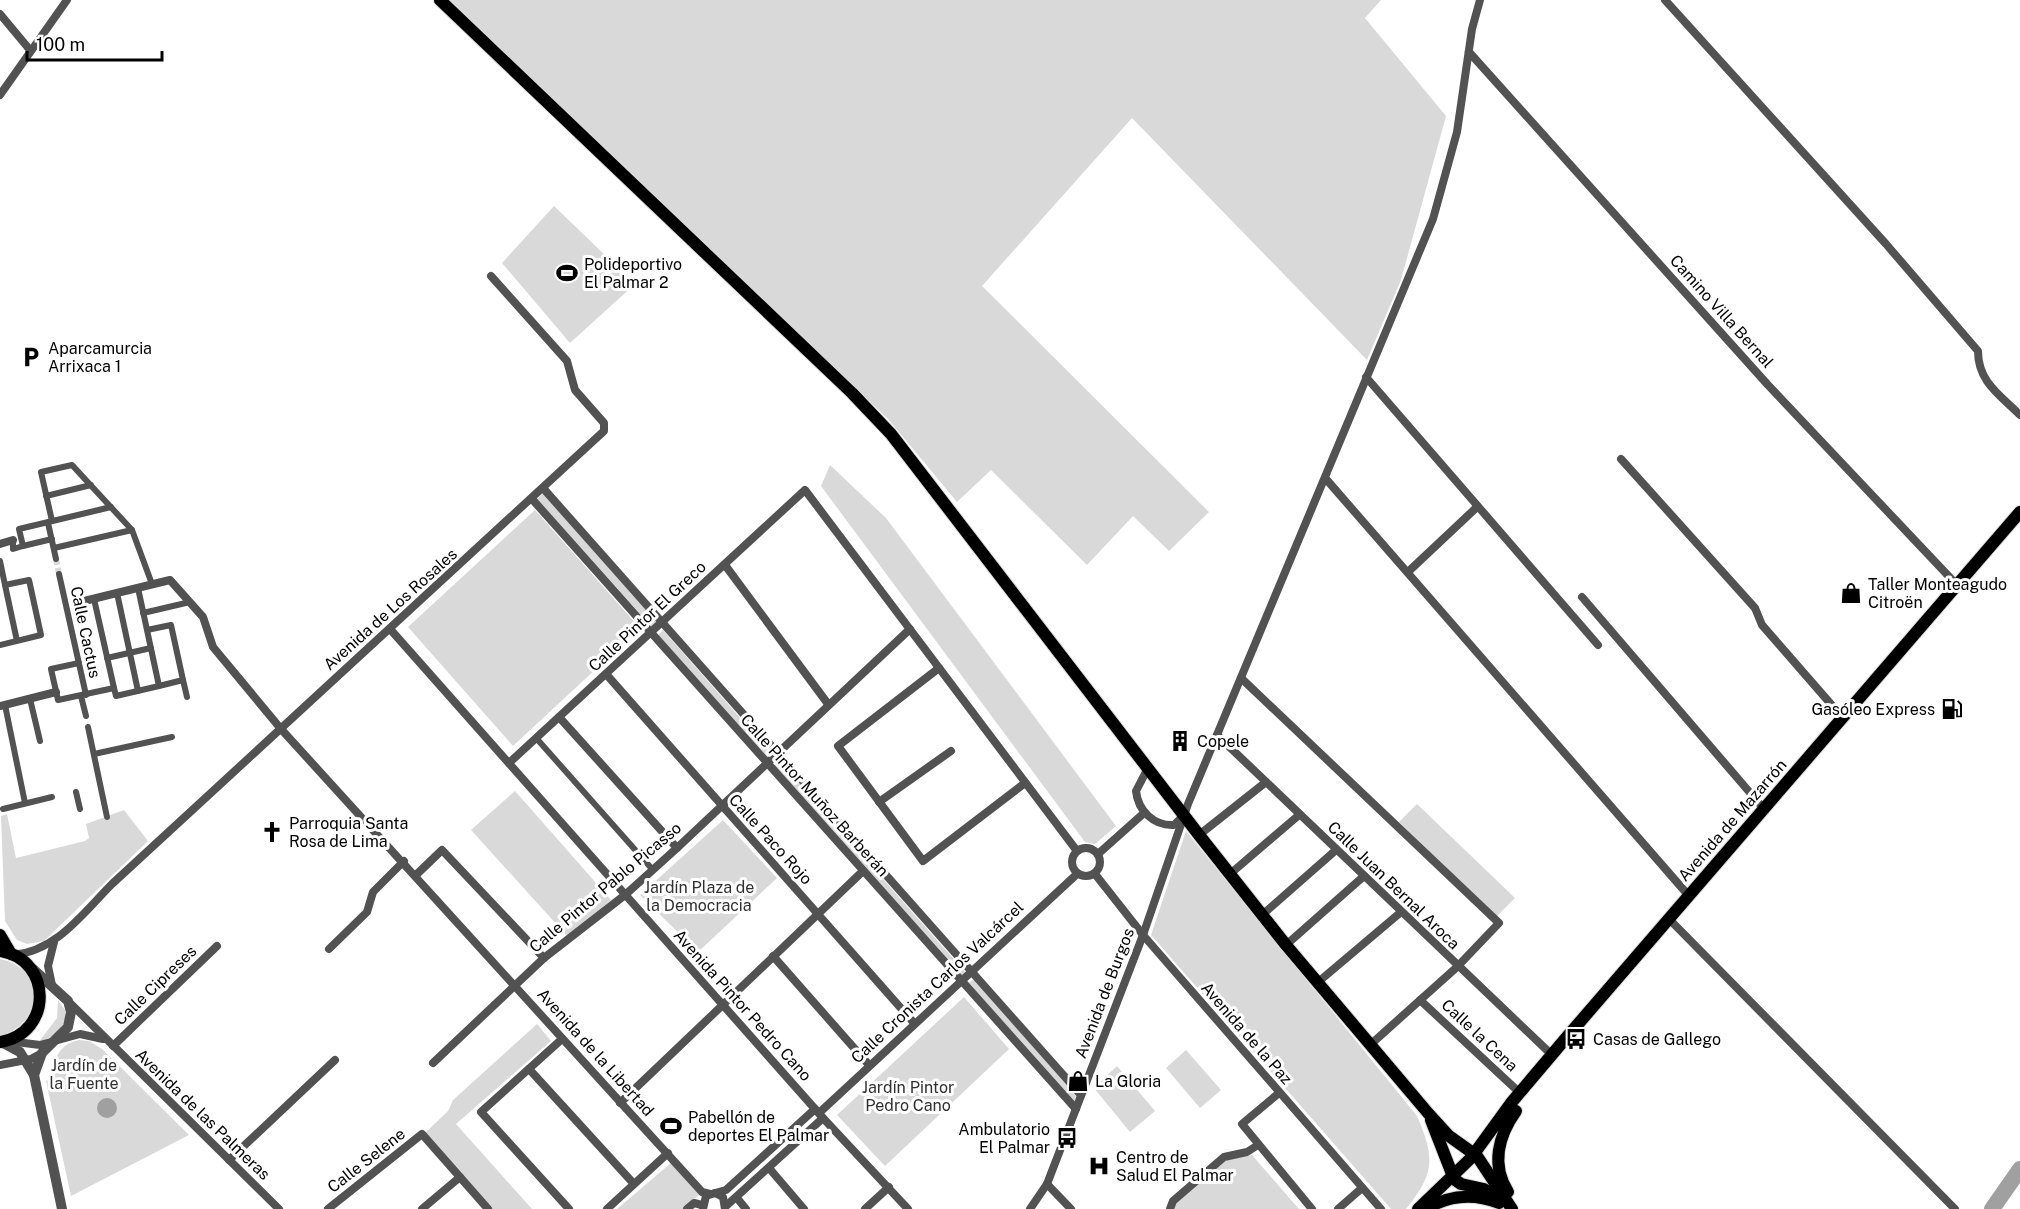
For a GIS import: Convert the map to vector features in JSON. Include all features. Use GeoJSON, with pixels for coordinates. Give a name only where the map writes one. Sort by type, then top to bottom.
{"type":"FeatureCollection","features":[{"type":"Feature","properties":{"kind":"main road"},"geometry":{"type":"LineString","coordinates":[[440,0],[872,413],[950,509],[1199,836],[1286,945],[1428,1113],[1449,1136],[1475,1155],[1512,1209],[1484,1189],[1457,1181],[1446,1164],[1428,1113]]}},
{"type":"Feature","properties":{"kind":"main road","name":"Avenida de Mazarrón"},"geometry":{"type":"LineString","coordinates":[[1475,1155],[1520,1093],[1552,1055],[2020,512]]}},
{"type":"Feature","properties":{"kind":"main road"},"geometry":{"type":"LineString","coordinates":[[0,935],[8,953],[29,965],[40,986],[39,1009],[27,1029],[2,1042]]}},
{"type":"Feature","properties":{"kind":"main road"},"geometry":{"type":"LineString","coordinates":[[1520,1209],[1499,1173],[1500,1141],[1506,1125],[1552,1055]]}},
{"type":"Feature","properties":{"kind":"main road"},"geometry":{"type":"LineString","coordinates":[[1423,1207],[1452,1154],[1475,1155]]}},
{"type":"Feature","properties":{"kind":"main road"},"geometry":{"type":"LineString","coordinates":[[1457,1181],[1475,1155]]}},
{"type":"Feature","properties":{"kind":"main road"},"geometry":{"type":"LineString","coordinates":[[1423,1207],[1435,1192],[1457,1181],[1478,1177],[1482,1171],[1475,1155]]}},
{"type":"Feature","properties":{"kind":"main road"},"geometry":{"type":"LineString","coordinates":[[1423,1207],[1445,1199],[1465,1196],[1493,1201],[1512,1209]]}},
{"type":"Feature","properties":{"kind":"street"},"geometry":{"type":"LineString","coordinates":[[0,95],[66,0]]}},
{"type":"Feature","properties":{"kind":"street","name":"Avenida de Burgos"},"geometry":{"type":"LineString","coordinates":[[1030,1209],[1047,1184],[1143,935],[1184,816],[1433,219],[1456,132],[1480,0]]}},
{"type":"Feature","properties":{"kind":"street"},"geometry":{"type":"LineString","coordinates":[[1665,0],[1886,244],[1978,351],[1978,367],[1988,384],[2020,415]]}},
{"type":"Feature","properties":{"kind":"street"},"geometry":{"type":"LineString","coordinates":[[0,14],[30,50]]}},
{"type":"Feature","properties":{"kind":"street","name":"Camino Villa Bernal"},"geometry":{"type":"LineString","coordinates":[[1469,52],[1776,393],[1957,585]]}},
{"type":"Feature","properties":{"kind":"street","name":"Avenida de Los Rosales"},"geometry":{"type":"LineString","coordinates":[[8,953],[35,951],[54,942],[112,884],[604,431],[604,423],[575,390],[567,362],[491,276]]}},
{"type":"Feature","properties":{"kind":"street"},"geometry":{"type":"LineString","coordinates":[[1366,376],[1477,507],[1599,645]]}},
{"type":"Feature","properties":{"kind":"street"},"geometry":{"type":"LineString","coordinates":[[1621,459],[1755,608],[1762,625],[1843,718]]}},
{"type":"Feature","properties":{"kind":"street"},"geometry":{"type":"LineString","coordinates":[[56,560],[41,472],[72,465],[132,530],[152,585],[76,603]]}},
{"type":"Feature","properties":{"kind":"street"},"geometry":{"type":"LineString","coordinates":[[1326,479],[1409,571],[1689,896]]}},
{"type":"Feature","properties":{"kind":"street"},"geometry":{"type":"LineString","coordinates":[[46,496],[91,485]]}},
{"type":"Feature","properties":{"kind":"street","name":"Calle Pintor Muñoz Barberán"},"geometry":{"type":"LineString","coordinates":[[543,488],[1081,1095]]}},
{"type":"Feature","properties":{"kind":"street","name":"Calle Pintor El Greco"},"geometry":{"type":"LineString","coordinates":[[509,763],[806,490],[910,629]]}},
{"type":"Feature","properties":{"kind":"street","name":"Calle Pintor Muñoz Barberán"},"geometry":{"type":"LineString","coordinates":[[532,499],[1076,1109]]}},
{"type":"Feature","properties":{"kind":"street"},"geometry":{"type":"LineString","coordinates":[[23,546],[19,529],[111,507]]}},
{"type":"Feature","properties":{"kind":"street"},"geometry":{"type":"LineString","coordinates":[[1409,571],[1477,507]]}},
{"type":"Feature","properties":{"kind":"street"},"geometry":{"type":"LineString","coordinates":[[54,548],[132,530]]}},
{"type":"Feature","properties":{"kind":"street"},"geometry":{"type":"LineString","coordinates":[[0,544],[14,540],[13,549],[52,539]]}},
{"type":"Feature","properties":{"kind":"street"},"geometry":{"type":"LineString","coordinates":[[0,561],[17,641]]}},
{"type":"Feature","properties":{"kind":"street"},"geometry":{"type":"LineString","coordinates":[[725,565],[828,704]]}},
{"type":"Feature","properties":{"kind":"street","name":"Calle Cactus"},"geometry":{"type":"LineString","coordinates":[[59,574],[79,663],[86,716]]}},
{"type":"Feature","properties":{"kind":"street"},"geometry":{"type":"LineString","coordinates":[[0,645],[41,635],[29,580],[5,585]]}},
{"type":"Feature","properties":{"kind":"street","name":"Avenida de la Libertad"},"geometry":{"type":"LineString","coordinates":[[152,585],[170,580],[203,618],[213,647],[281,729],[404,861],[562,1039],[668,1153],[706,1199],[723,1197],[726,1208]]}},
{"type":"Feature","properties":{"kind":"street"},"geometry":{"type":"LineString","coordinates":[[138,588],[159,686]]}},
{"type":"Feature","properties":{"kind":"street"},"geometry":{"type":"LineString","coordinates":[[117,593],[138,691]]}},
{"type":"Feature","properties":{"kind":"street"},"geometry":{"type":"LineString","coordinates":[[1582,597],[1764,809]]}},
{"type":"Feature","properties":{"kind":"street"},"geometry":{"type":"LineString","coordinates":[[0,600],[8,598]]}},
{"type":"Feature","properties":{"kind":"street"},"geometry":{"type":"LineString","coordinates":[[94,599],[116,696],[183,680]]}},
{"type":"Feature","properties":{"kind":"street"},"geometry":{"type":"LineString","coordinates":[[143,613],[190,602]]}},
{"type":"Feature","properties":{"kind":"street"},"geometry":{"type":"LineString","coordinates":[[147,630],[171,625],[187,698]]}},
{"type":"Feature","properties":{"kind":"street","name":"Avenida Pintor Pedro Cano"},"geometry":{"type":"LineString","coordinates":[[390,629],[819,1114],[908,1209]]}},
{"type":"Feature","properties":{"kind":"street"},"geometry":{"type":"LineString","coordinates":[[910,629],[1077,851]]}},
{"type":"Feature","properties":{"kind":"street","name":"Calle Pintor Pablo Picasso"},"geometry":{"type":"LineString","coordinates":[[433,1063],[544,958],[625,895],[653,870],[910,629]]}},
{"type":"Feature","properties":{"kind":"street"},"geometry":{"type":"LineString","coordinates":[[107,658],[151,648]]}},
{"type":"Feature","properties":{"kind":"street"},"geometry":{"type":"LineString","coordinates":[[57,696],[51,669],[79,663]]}},
{"type":"Feature","properties":{"kind":"street"},"geometry":{"type":"LineString","coordinates":[[939,668],[838,746],[923,861],[1025,783]]}},
{"type":"Feature","properties":{"kind":"street","name":"Calle Paco Rojo"},"geometry":{"type":"LineString","coordinates":[[606,674],[914,1023]]}},
{"type":"Feature","properties":{"kind":"street"},"geometry":{"type":"LineString","coordinates":[[1241,678],[1499,923],[1457,967],[1370,1045]]}},
{"type":"Feature","properties":{"kind":"street"},"geometry":{"type":"LineString","coordinates":[[25,803],[2,706],[30,699],[84,695],[114,688]]}},
{"type":"Feature","properties":{"kind":"street"},"geometry":{"type":"LineString","coordinates":[[30,699],[40,741]]}},
{"type":"Feature","properties":{"kind":"street"},"geometry":{"type":"LineString","coordinates":[[559,717],[676,848]]}},
{"type":"Feature","properties":{"kind":"street"},"geometry":{"type":"LineString","coordinates":[[88,727],[107,817]]}},
{"type":"Feature","properties":{"kind":"street","name":"Calle Juan Bernal Aroca"},"geometry":{"type":"LineString","coordinates":[[1217,735],[1457,967],[1552,1055]]}},
{"type":"Feature","properties":{"kind":"street"},"geometry":{"type":"LineString","coordinates":[[94,754],[172,737]]}},
{"type":"Feature","properties":{"kind":"street"},"geometry":{"type":"LineString","coordinates":[[537,738],[653,870]]}},
{"type":"Feature","properties":{"kind":"street"},"geometry":{"type":"LineString","coordinates":[[879,802],[951,751]]}},
{"type":"Feature","properties":{"kind":"street"},"geometry":{"type":"LineString","coordinates":[[1148,768],[1139,782],[1137,800],[1144,813],[1167,825],[1176,837]]}},
{"type":"Feature","properties":{"kind":"street"},"geometry":{"type":"LineString","coordinates":[[1139,782],[1160,784]]}},
{"type":"Feature","properties":{"kind":"street"},"geometry":{"type":"LineString","coordinates":[[1199,836],[1266,782]]}},
{"type":"Feature","properties":{"kind":"street"},"geometry":{"type":"LineString","coordinates":[[76,792],[80,809]]}},
{"type":"Feature","properties":{"kind":"street"},"geometry":{"type":"LineString","coordinates":[[3,809],[52,797]]}},
{"type":"Feature","properties":{"kind":"street"},"geometry":{"type":"LineString","coordinates":[[1098,854],[1144,813]]}},
{"type":"Feature","properties":{"kind":"street"},"geometry":{"type":"LineString","coordinates":[[1230,874],[1299,814]]}},
{"type":"Feature","properties":{"kind":"street"},"geometry":{"type":"LineString","coordinates":[[1167,825],[1174,825],[1184,816]]}},
{"type":"Feature","properties":{"kind":"street"},"geometry":{"type":"LineString","coordinates":[[1088,848],[1098,854],[1100,864],[1095,874],[1086,877],[1077,874],[1071,862],[1077,851],[1088,848]]}},
{"type":"Feature","properties":{"kind":"street"},"geometry":{"type":"LineString","coordinates":[[416,875],[442,850],[544,958]]}},
{"type":"Feature","properties":{"kind":"street"},"geometry":{"type":"LineString","coordinates":[[1262,915],[1336,850]]}},
{"type":"Feature","properties":{"kind":"street"},"geometry":{"type":"LineString","coordinates":[[329,949],[368,912],[373,892],[404,861]]}},
{"type":"Feature","properties":{"kind":"street"},"geometry":{"type":"LineString","coordinates":[[620,1103],[863,871]]}},
{"type":"Feature","properties":{"kind":"street","name":"Calle Cronista Carlos Valcárcel"},"geometry":{"type":"LineString","coordinates":[[726,1208],[770,1168],[819,1114],[869,1065],[1077,874]]}},
{"type":"Feature","properties":{"kind":"street","name":"Avenida de la Paz"},"geometry":{"type":"LineString","coordinates":[[1095,874],[1143,935],[1381,1209]]}},
{"type":"Feature","properties":{"kind":"street"},"geometry":{"type":"LineString","coordinates":[[1286,945],[1364,876]]}},
{"type":"Feature","properties":{"kind":"street"},"geometry":{"type":"LineString","coordinates":[[1317,983],[1401,912]]}},
{"type":"Feature","properties":{"kind":"street"},"geometry":{"type":"LineString","coordinates":[[1669,919],[1955,1209]]}},
{"type":"Feature","properties":{"kind":"street"},"geometry":{"type":"LineString","coordinates":[[52,986],[48,966],[54,942]]}},
{"type":"Feature","properties":{"kind":"street","name":"Calle Cipreses"},"geometry":{"type":"LineString","coordinates":[[109,1043],[217,946]]}},
{"type":"Feature","properties":{"kind":"street"},"geometry":{"type":"LineString","coordinates":[[773,956],[869,1065]]}},
{"type":"Feature","properties":{"kind":"street","name":"Avenida de las Palmeras"},"geometry":{"type":"LineString","coordinates":[[29,965],[279,1209]]}},
{"type":"Feature","properties":{"kind":"street","name":"Calle la Cena"},"geometry":{"type":"LineString","coordinates":[[1420,1000],[1520,1093]]}},
{"type":"Feature","properties":{"kind":"street"},"geometry":{"type":"LineString","coordinates":[[0,1065],[27,1060],[42,1053],[57,1039],[70,1022],[68,1001]]}},
{"type":"Feature","properties":{"kind":"street"},"geometry":{"type":"LineString","coordinates":[[2,1042],[33,1046],[80,1034],[109,1043]]}},
{"type":"Feature","properties":{"kind":"street"},"geometry":{"type":"LineString","coordinates":[[562,1039],[481,1112],[569,1209]]}},
{"type":"Feature","properties":{"kind":"street"},"geometry":{"type":"LineString","coordinates":[[2,1042],[16,1048],[27,1060],[34,1075],[61,1209]]}},
{"type":"Feature","properties":{"kind":"street"},"geometry":{"type":"LineString","coordinates":[[34,1075],[42,1053]]}},
{"type":"Feature","properties":{"kind":"street"},"geometry":{"type":"LineString","coordinates":[[229,1160],[335,1060]]}},
{"type":"Feature","properties":{"kind":"street"},"geometry":{"type":"LineString","coordinates":[[530,1069],[634,1184]]}},
{"type":"Feature","properties":{"kind":"street"},"geometry":{"type":"LineString","coordinates":[[1280,1093],[1242,1124],[1312,1209]]}},
{"type":"Feature","properties":{"kind":"street","name":"Calle Cronista Carlos Valcárcel"},"geometry":{"type":"LineString","coordinates":[[687,1209],[694,1203],[726,1190],[819,1114]]}},
{"type":"Feature","properties":{"kind":"street","name":"Calle Selene"},"geometry":{"type":"LineString","coordinates":[[328,1209],[422,1134],[460,1177]]}},
{"type":"Feature","properties":{"kind":"street"},"geometry":{"type":"LineString","coordinates":[[1170,1209],[1173,1201],[1224,1157],[1247,1152],[1258,1145]]}},
{"type":"Feature","properties":{"kind":"street"},"geometry":{"type":"LineString","coordinates":[[607,1209],[668,1153]]}},
{"type":"Feature","properties":{"kind":"street"},"geometry":{"type":"LineString","coordinates":[[770,1168],[804,1209]]}},
{"type":"Feature","properties":{"kind":"street"},"geometry":{"type":"LineString","coordinates":[[422,1209],[460,1177],[488,1209]]}},
{"type":"Feature","properties":{"kind":"street"},"geometry":{"type":"LineString","coordinates":[[1047,1184],[1071,1209]]}},
{"type":"Feature","properties":{"kind":"street"},"geometry":{"type":"LineString","coordinates":[[865,1209],[889,1187]]}},
{"type":"Feature","properties":{"kind":"street"},"geometry":{"type":"LineString","coordinates":[[1338,1209],[1362,1188]]}},
{"type":"Feature","properties":{"kind":"street"},"geometry":{"type":"LineString","coordinates":[[737,1198],[746,1209]]}},
{"type":"Feature","properties":{"kind":"green space"},"geometry":{"type":"Polygon","coordinates":[[[444,0],[1381,0],[1365,18],[1446,116],[1401,280],[1367,360],[1132,118],[982,286],[1209,512],[1169,551],[1133,516],[1087,565],[991,470],[957,502],[888,419],[444,0]]]}},
{"type":"Feature","properties":{"kind":"green space","name":"Polideportivo El Palmar 2"},"geometry":{"type":"Polygon","coordinates":[[[554,206],[635,284],[570,343],[502,263],[554,206]]]}},
{"type":"Feature","properties":{"kind":"green space"},"geometry":{"type":"Polygon","coordinates":[[[830,465],[886,518],[1116,826],[1095,844],[1085,842],[821,486],[830,465]]]}},
{"type":"Feature","properties":{"kind":"green space"},"geometry":{"type":"Polygon","coordinates":[[[543,493],[657,622],[652,627],[537,499],[543,493]]]}},
{"type":"Feature","properties":{"kind":"green space"},"geometry":{"type":"Polygon","coordinates":[[[535,510],[640,628],[513,746],[408,627],[535,510]]]}},
{"type":"Feature","properties":{"kind":"green space"},"geometry":{"type":"Polygon","coordinates":[[[663,630],[772,754],[767,758],[658,635],[663,630]]]}},
{"type":"Feature","properties":{"kind":"green space"},"geometry":{"type":"Polygon","coordinates":[[[779,761],[966,973],[963,977],[773,766],[779,761]]]}},
{"type":"Feature","properties":{"kind":"green space"},"geometry":{"type":"Polygon","coordinates":[[[515,791],[611,900],[568,937],[471,830],[515,791]]]}},
{"type":"Feature","properties":{"kind":"green space"},"geometry":{"type":"Polygon","coordinates":[[[1417,804],[1515,898],[1496,917],[1399,822],[1417,804]]]}},
{"type":"Feature","properties":{"kind":"green space"},"geometry":{"type":"Polygon","coordinates":[[[124,810],[148,841],[44,941],[27,944],[17,940],[5,921],[1,816],[7,814],[16,858],[85,841],[89,838],[86,824],[124,810]]]}},
{"type":"Feature","properties":{"kind":"green space","name":"Jardín Plaza de la Democracia"},"geometry":{"type":"Polygon","coordinates":[[[723,820],[777,878],[698,952],[640,895],[723,820]]]}},
{"type":"Feature","properties":{"kind":"green space"},"geometry":{"type":"Polygon","coordinates":[[[1186,831],[1417,1116],[1427,1143],[1429,1165],[1422,1185],[1406,1209],[1391,1209],[1151,935],[1186,831]]]}},
{"type":"Feature","properties":{"kind":"green space"},"geometry":{"type":"Polygon","coordinates":[[[0,959],[15,965],[26,973],[32,984],[34,996],[32,1009],[25,1020],[15,1029],[0,1036],[0,959]]]}},
{"type":"Feature","properties":{"kind":"green space"},"geometry":{"type":"Polygon","coordinates":[[[974,979],[1076,1096],[1074,1103],[968,983],[974,979]]]}},
{"type":"Feature","properties":{"kind":"green space","name":"Jardín Pintor Pedro Cano"},"geometry":{"type":"Polygon","coordinates":[[[964,997],[1009,1049],[885,1166],[837,1115],[964,997]]]}},
{"type":"Feature","properties":{"kind":"green space"},"geometry":{"type":"Polygon","coordinates":[[[58,1000],[65,1010],[65,1022],[53,1036],[38,1043],[57,1018],[58,1000]]]}},
{"type":"Feature","properties":{"kind":"green space"},"geometry":{"type":"Polygon","coordinates":[[[537,1024],[551,1041],[456,1124],[532,1209],[489,1209],[425,1133],[448,1111],[453,1100],[537,1024]]]}},
{"type":"Feature","properties":{"kind":"green space","name":"Jardín de la Fuente"},"geometry":{"type":"Polygon","coordinates":[[[79,1040],[89,1041],[102,1049],[189,1135],[71,1196],[46,1081],[53,1078],[54,1065],[62,1049],[79,1040]]]}},
{"type":"Feature","properties":{"kind":"green space"},"geometry":{"type":"Polygon","coordinates":[[[1186,1050],[1221,1090],[1200,1108],[1166,1068],[1186,1050]]]}},
{"type":"Feature","properties":{"kind":"green space"},"geometry":{"type":"Polygon","coordinates":[[[1117,1066],[1155,1111],[1130,1132],[1094,1088],[1117,1066]]]}},
{"type":"Feature","properties":{"kind":"green space"},"geometry":{"type":"Polygon","coordinates":[[[1252,1155],[1299,1209],[1174,1209],[1176,1202],[1226,1160],[1252,1155]]]}},
{"type":"Feature","properties":{"kind":"green space"},"geometry":{"type":"Polygon","coordinates":[[[671,1163],[699,1195],[682,1209],[617,1209],[671,1163]]]}},
{"type":"Feature","properties":{"kind":"shaded area"},"geometry":{"type":"Polygon","coordinates":[[[107,1098],[114,1101],[117,1108],[114,1115],[107,1118],[100,1115],[97,1108],[100,1101],[107,1098]]]}},
{"type":"Feature","properties":{"kind":"waterway"},"geometry":{"type":"LineString","coordinates":[[1992,1209],[2020,1169]]}},
{"type":"Feature","properties":{"kind":"tunnel"},"geometry":{"type":"LineString","coordinates":[[56,559],[59,574]]}},
{"type":"Feature","properties":{"kind":"place","name":"Polideportivo El Palmar 2"},"geometry":{"type":"Point","coordinates":[567,273]}},
{"type":"Feature","properties":{"kind":"place","name":"Aparcamurcia Arrixaca 1"},"geometry":{"type":"Point","coordinates":[31,357]}},
{"type":"Feature","properties":{"kind":"place","name":"Taller Monteagudo Citroën"},"geometry":{"type":"Point","coordinates":[1851,593]}},
{"type":"Feature","properties":{"kind":"place","name":"Gasóleo Express"},"geometry":{"type":"Point","coordinates":[1952,709]}},
{"type":"Feature","properties":{"kind":"place","name":"Copele"},"geometry":{"type":"Point","coordinates":[1180,741]}},
{"type":"Feature","properties":{"kind":"place","name":"Parroquia Santa Rosa de Lima"},"geometry":{"type":"Point","coordinates":[272,832]}},
{"type":"Feature","properties":{"kind":"place","name":"Casas de Gallego"},"geometry":{"type":"Point","coordinates":[1576,1039]}},
{"type":"Feature","properties":{"kind":"place","name":"La Gloria"},"geometry":{"type":"Point","coordinates":[1078,1081]}},
{"type":"Feature","properties":{"kind":"place","name":"Pabellón de deportes El Palmar"},"geometry":{"type":"Point","coordinates":[671,1126]}},
{"type":"Feature","properties":{"kind":"place","name":"Ambulatorio El Palmar"},"geometry":{"type":"Point","coordinates":[1067,1138]}},
{"type":"Feature","properties":{"kind":"place","name":"Centro de Salud El Palmar"},"geometry":{"type":"Point","coordinates":[1099,1166]}}]}
